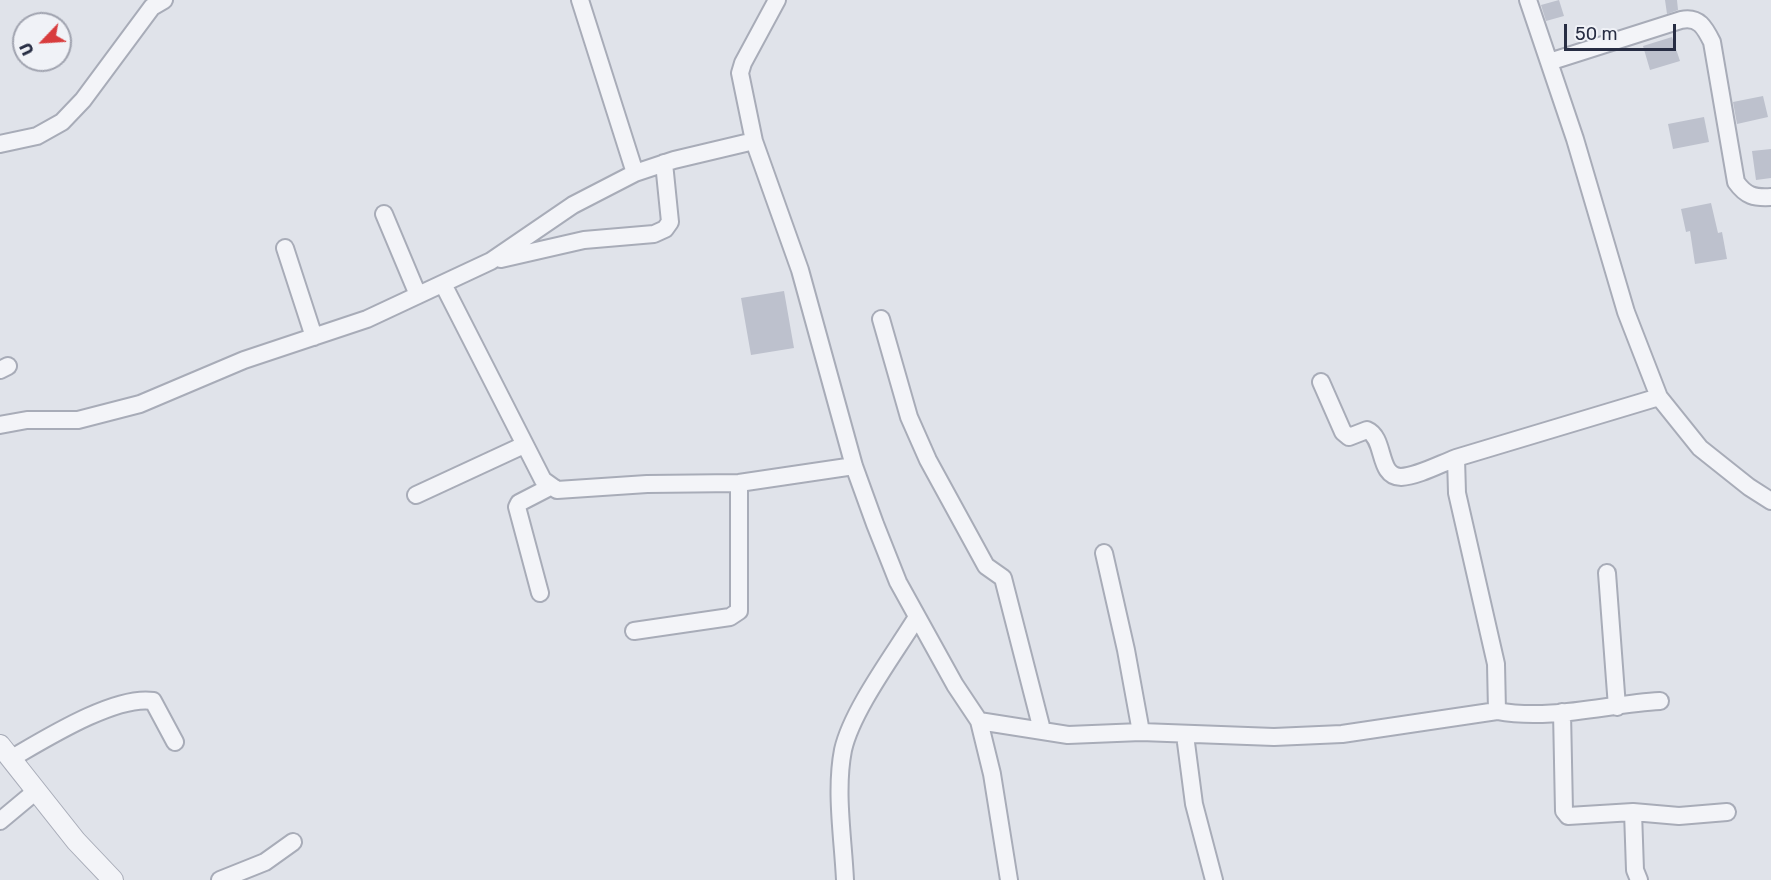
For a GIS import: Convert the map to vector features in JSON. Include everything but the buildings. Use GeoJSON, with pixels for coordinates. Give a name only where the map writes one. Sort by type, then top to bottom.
{"type":"FeatureCollection","features":[{"type":"Feature","properties":{"kind":"street"},"geometry":{"type":"LineString","coordinates":[[580,0],[635,173]]}},
{"type":"Feature","properties":{"kind":"street"},"geometry":{"type":"LineString","coordinates":[[777,0],[743,63],[740,73],[754,141],[800,270],[854,466],[898,582],[979,721],[992,774],[1009,880]]}},
{"type":"Feature","properties":{"kind":"street"},"geometry":{"type":"LineString","coordinates":[[1528,0],[1575,139],[1626,312],[1659,397],[1700,448],[1749,488],[1771,501]]}},
{"type":"Feature","properties":{"kind":"street"},"geometry":{"type":"LineString","coordinates":[[0,144],[37,136],[63,122],[83,100],[155,2]]}},
{"type":"Feature","properties":{"kind":"street"},"geometry":{"type":"LineString","coordinates":[[1549,62],[1681,20],[1694,19],[1704,26],[1712,42],[1736,182],[1744,193],[1755,198],[1771,197]]}},
{"type":"Feature","properties":{"kind":"street"},"geometry":{"type":"LineString","coordinates":[[0,425],[27,420],[78,420],[140,405],[244,360],[367,319],[443,284],[491,261],[573,205],[635,173],[664,163],[754,141]]}},
{"type":"Feature","properties":{"kind":"street"},"geometry":{"type":"LineString","coordinates":[[491,261],[584,240],[654,234],[666,230],[670,222],[664,163]]}},
{"type":"Feature","properties":{"kind":"street"},"geometry":{"type":"LineString","coordinates":[[384,214],[418,295]]}},
{"type":"Feature","properties":{"kind":"street"},"geometry":{"type":"LineString","coordinates":[[285,248],[314,337]]}},
{"type":"Feature","properties":{"kind":"street"},"geometry":{"type":"LineString","coordinates":[[443,284],[524,445],[543,480],[550,487]]}},
{"type":"Feature","properties":{"kind":"street"},"geometry":{"type":"LineString","coordinates":[[881,319],[909,417],[928,460],[986,566],[1003,578],[1042,730]]}},
{"type":"Feature","properties":{"kind":"street"},"geometry":{"type":"LineString","coordinates":[[1321,382],[1342,432],[1349,437],[1367,430],[1372,432],[1386,468],[1393,475],[1404,477],[1456,458],[1659,397]]}},
{"type":"Feature","properties":{"kind":"street"},"geometry":{"type":"LineString","coordinates":[[416,495],[524,445]]}},
{"type":"Feature","properties":{"kind":"street"},"geometry":{"type":"LineString","coordinates":[[1456,458],[1457,493],[1496,664],[1497,711]]}},
{"type":"Feature","properties":{"kind":"street"},"geometry":{"type":"LineString","coordinates":[[540,593],[517,507],[519,503],[550,487],[570,490],[647,484],[739,483],[854,466]]}},
{"type":"Feature","properties":{"kind":"street"},"geometry":{"type":"LineString","coordinates":[[634,631],[730,617],[739,611],[739,483]]}},
{"type":"Feature","properties":{"kind":"street"},"geometry":{"type":"LineString","coordinates":[[1104,553],[1126,650],[1141,732]]}},
{"type":"Feature","properties":{"kind":"street"},"geometry":{"type":"LineString","coordinates":[[1607,573],[1617,707]]}},
{"type":"Feature","properties":{"kind":"street"},"geometry":{"type":"LineString","coordinates":[[845,880],[841,784],[843,750],[857,717],[917,617]]}},
{"type":"Feature","properties":{"kind":"street"},"geometry":{"type":"LineString","coordinates":[[113,880],[76,841],[6,752],[124,704],[145,700],[153,701],[159,709],[175,742]]}},
{"type":"Feature","properties":{"kind":"street"},"geometry":{"type":"LineString","coordinates":[[979,721],[1068,735],[1141,732],[1274,737],[1342,734],[1497,711],[1512,714],[1660,702]]}},
{"type":"Feature","properties":{"kind":"street"},"geometry":{"type":"LineString","coordinates":[[1562,711],[1565,814],[1569,816],[1634,812],[1678,816],[1727,812]]}},
{"type":"Feature","properties":{"kind":"street"},"geometry":{"type":"LineString","coordinates":[[1185,735],[1194,804],[1214,880]]}},
{"type":"Feature","properties":{"kind":"street"},"geometry":{"type":"LineString","coordinates":[[0,821],[36,792]]}},
{"type":"Feature","properties":{"kind":"street"},"geometry":{"type":"LineString","coordinates":[[1634,812],[1635,870],[1639,880]]}},
{"type":"Feature","properties":{"kind":"street"},"geometry":{"type":"LineString","coordinates":[[220,880],[265,862],[293,842]]}}]}
